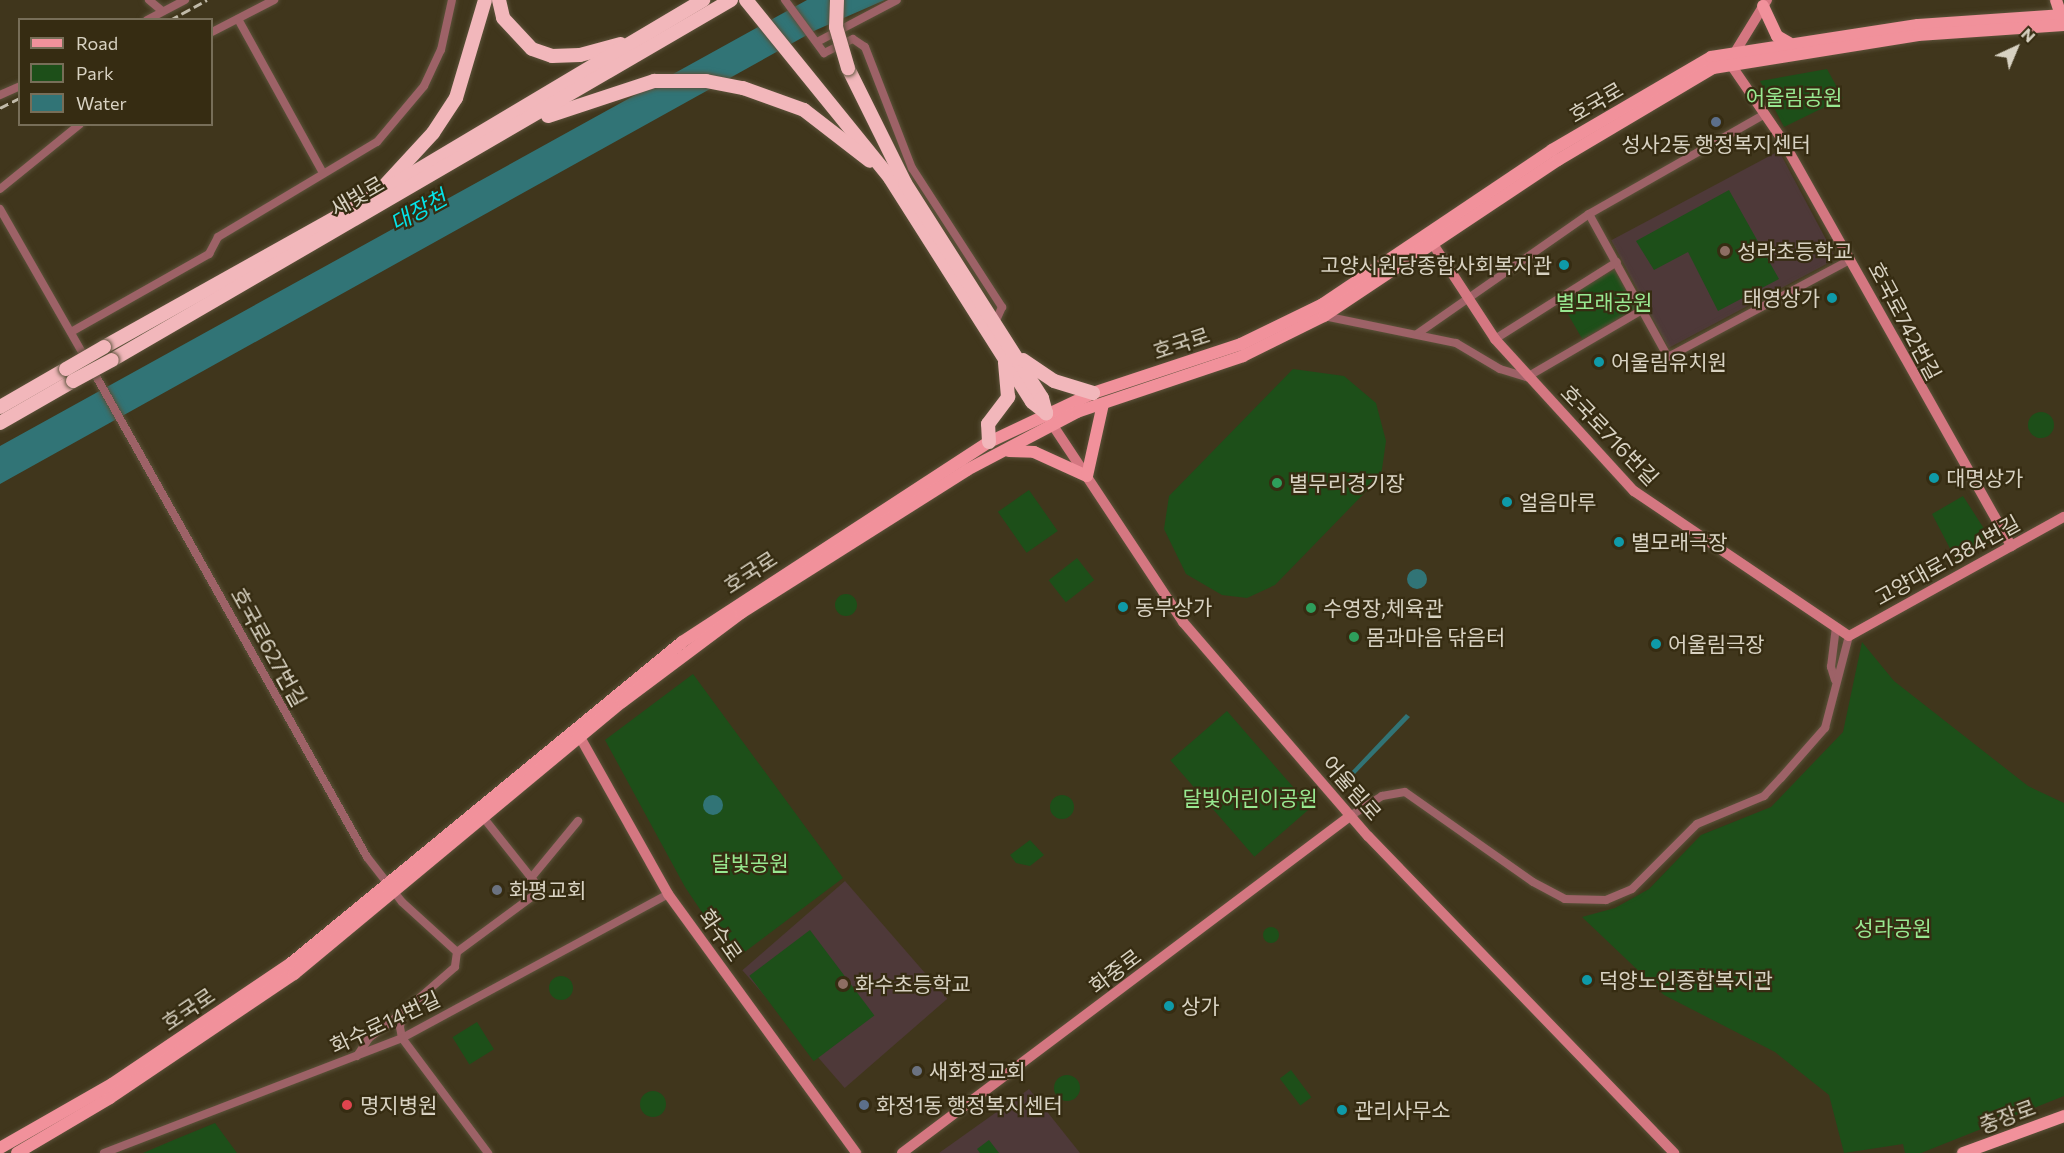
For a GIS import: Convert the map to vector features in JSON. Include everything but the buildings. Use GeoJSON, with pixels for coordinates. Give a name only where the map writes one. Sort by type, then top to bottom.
{"type":"FeatureCollection","features":[{"type":"Feature","properties":{"kind":"highway"},"geometry":{"type":"LineString","coordinates":[[375,195],[433,133],[456,98],[485,0]]}},
{"type":"Feature","properties":{"kind":"highway"},"geometry":{"type":"LineString","coordinates":[[499,0],[516,36],[552,56],[579,56],[640,39]]}},
{"type":"Feature","properties":{"kind":"highway","name":"새빛로"},"geometry":{"type":"LineString","coordinates":[[0,407],[375,195],[704,0]]}},
{"type":"Feature","properties":{"kind":"highway"},"geometry":{"type":"LineString","coordinates":[[746,0],[818,79],[890,178],[1049,418]]}},
{"type":"Feature","properties":{"kind":"highway"},"geometry":{"type":"LineString","coordinates":[[755,0],[927,219]]}},
{"type":"Feature","properties":{"kind":"highway"},"geometry":{"type":"LineString","coordinates":[[837,0],[836,27],[848,68],[927,219],[994,326],[1010,358],[1008,397],[988,424],[989,442]]}},
{"type":"Feature","properties":{"kind":"highway","name":"새빛로"},"geometry":{"type":"LineString","coordinates":[[0,423],[515,129],[730,1]]}},
{"type":"Feature","properties":{"kind":"highway"},"geometry":{"type":"LineString","coordinates":[[515,129],[608,92],[654,81],[706,81],[775,97],[804,110],[890,178]]}},
{"type":"Feature","properties":{"kind":"highway"},"geometry":{"type":"LineString","coordinates":[[1010,358],[1054,381],[1093,393]]}},
{"type":"Feature","properties":{"kind":"main road"},"geometry":{"type":"LineString","coordinates":[[2056,0],[2063,19]]}},
{"type":"Feature","properties":{"kind":"main road"},"geometry":{"type":"LineString","coordinates":[[1765,3],[1777,36],[1789,44]]}},
{"type":"Feature","properties":{"kind":"main road"},"geometry":{"type":"LineString","coordinates":[[1996,29],[2011,24],[2008,19]]}},
{"type":"Feature","properties":{"kind":"main road","name":"호국로"},"geometry":{"type":"LineString","coordinates":[[0,1148],[112,1084],[290,964],[483,817],[577,731],[741,613],[1000,453],[1049,418],[1093,393],[1240,344],[1323,304],[1431,241],[1558,160],[1732,57],[1789,44],[2008,19],[2063,19]]}},
{"type":"Feature","properties":{"kind":"main road","name":"호국로"},"geometry":{"type":"LineString","coordinates":[[1732,57],[1996,29],[2063,19]]}},
{"type":"Feature","properties":{"kind":"main road","name":"호국로"},"geometry":{"type":"LineString","coordinates":[[17,1153],[110,1098],[294,974],[390,888],[577,731],[735,604],[989,442],[1049,418],[1103,404],[1243,356],[1324,316],[1431,241]]}},
{"type":"Feature","properties":{"kind":"main road"},"geometry":{"type":"LineString","coordinates":[[1000,453],[1034,452],[1087,476],[1103,404]]}},
{"type":"Feature","properties":{"kind":"main road","name":"충장로"},"geometry":{"type":"LineString","coordinates":[[1963,1153],[2064,1116]]}},
{"type":"Feature","properties":{"kind":"street"},"geometry":{"type":"LineString","coordinates":[[149,0],[162,11]]}},
{"type":"Feature","properties":{"kind":"street"},"geometry":{"type":"LineString","coordinates":[[150,18],[185,0]]}},
{"type":"Feature","properties":{"kind":"street"},"geometry":{"type":"LineString","coordinates":[[213,32],[274,0]]}},
{"type":"Feature","properties":{"kind":"street"},"geometry":{"type":"LineString","coordinates":[[0,209],[71,332],[209,254],[218,237],[322,171],[377,142],[409,111],[441,50],[452,0]]}},
{"type":"Feature","properties":{"kind":"street"},"geometry":{"type":"LineString","coordinates":[[785,0],[824,53],[853,39],[865,47],[912,168],[1002,307],[994,326]]}},
{"type":"Feature","properties":{"kind":"street"},"geometry":{"type":"LineString","coordinates":[[816,40],[897,0]]}},
{"type":"Feature","properties":{"kind":"street"},"geometry":{"type":"LineString","coordinates":[[1732,57],[1765,3]]}},
{"type":"Feature","properties":{"kind":"street"},"geometry":{"type":"LineString","coordinates":[[238,19],[322,171]]}},
{"type":"Feature","properties":{"kind":"street","name":"호국로742번길"},"geometry":{"type":"LineString","coordinates":[[1732,57],[1850,260],[2011,546]]}},
{"type":"Feature","properties":{"kind":"street"},"geometry":{"type":"LineString","coordinates":[[0,95],[18,87]]}},
{"type":"Feature","properties":{"kind":"street"},"geometry":{"type":"LineString","coordinates":[[1416,334],[1466,295],[1589,214],[1765,114]]}},
{"type":"Feature","properties":{"kind":"street"},"geometry":{"type":"LineString","coordinates":[[0,189],[78,126]]}},
{"type":"Feature","properties":{"kind":"street"},"geometry":{"type":"LineString","coordinates":[[1589,214],[1668,357],[1850,260]]}},
{"type":"Feature","properties":{"kind":"street","name":"호국로716번길"},"geometry":{"type":"LineString","coordinates":[[1431,241],[1495,339],[1634,491],[1849,636]]}},
{"type":"Feature","properties":{"kind":"street"},"geometry":{"type":"LineString","coordinates":[[1495,339],[1617,262]]}},
{"type":"Feature","properties":{"kind":"street","name":"호국로716번길"},"geometry":{"type":"LineString","coordinates":[[1527,376],[1642,310]]}},
{"type":"Feature","properties":{"kind":"street"},"geometry":{"type":"LineString","coordinates":[[1324,316],[1416,334],[1472,348],[1500,369],[1527,376]]}},
{"type":"Feature","properties":{"kind":"street","name":"호국로627번길"},"geometry":{"type":"LineString","coordinates":[[71,332],[390,888]]}},
{"type":"Feature","properties":{"kind":"street","name":"어울림로"},"geometry":{"type":"LineString","coordinates":[[1049,418],[1183,622],[1350,816],[1674,1153]]}},
{"type":"Feature","properties":{"kind":"street","name":"고양대로1384번길"},"geometry":{"type":"LineString","coordinates":[[1849,636],[2064,517]]}},
{"type":"Feature","properties":{"kind":"street"},"geometry":{"type":"LineString","coordinates":[[1835,680],[1831,667],[1836,627]]}},
{"type":"Feature","properties":{"kind":"street"},"geometry":{"type":"LineString","coordinates":[[1350,816],[1382,796],[1405,792],[1533,882],[1565,899],[1606,900],[1632,889],[1697,824],[1764,796],[1825,728],[1835,680],[1849,636]]}},
{"type":"Feature","properties":{"kind":"street","name":"화수로"},"geometry":{"type":"LineString","coordinates":[[577,731],[668,894],[856,1153]]}},
{"type":"Feature","properties":{"kind":"street","name":"화중로"},"geometry":{"type":"LineString","coordinates":[[902,1153],[1350,816]]}},
{"type":"Feature","properties":{"kind":"street"},"geometry":{"type":"LineString","coordinates":[[357,1056],[369,1038],[455,967],[458,952],[541,890],[483,817]]}},
{"type":"Feature","properties":{"kind":"street"},"geometry":{"type":"LineString","coordinates":[[531,878],[550,848],[578,821]]}},
{"type":"Feature","properties":{"kind":"street"},"geometry":{"type":"LineString","coordinates":[[390,888],[458,952]]}},
{"type":"Feature","properties":{"kind":"street","name":"화수로14번길"},"geometry":{"type":"LineString","coordinates":[[104,1153],[402,1038],[668,894]]}},
{"type":"Feature","properties":{"kind":"street"},"geometry":{"type":"LineString","coordinates":[[402,1013],[402,1038],[488,1153]]}},
{"type":"Feature","properties":{"kind":"shaded area","name":"성라초등학교"},"geometry":{"type":"Polygon","coordinates":[[[1779,151],[1836,259],[1669,348],[1611,240],[1779,151]]]}},
{"type":"Feature","properties":{"kind":"shaded area","name":"화수초등학교"},"geometry":{"type":"Polygon","coordinates":[[[845,881],[947,999],[845,1088],[742,970],[845,881]]]}},
{"type":"Feature","properties":{"kind":"shaded area"},"geometry":{"type":"Polygon","coordinates":[[[1029,1089],[1080,1153],[939,1153],[1029,1089]]]}},
{"type":"Feature","properties":{"kind":"green space","name":"어울림공원"},"geometry":{"type":"Polygon","coordinates":[[[1827,69],[1843,98],[1784,127],[1760,81],[1827,69]]]}},
{"type":"Feature","properties":{"kind":"green space"},"geometry":{"type":"Polygon","coordinates":[[[1729,190],[1779,279],[1718,311],[1688,252],[1654,270],[1636,241],[1729,190]]]}},
{"type":"Feature","properties":{"kind":"green space","name":"별모래공원"},"geometry":{"type":"Polygon","coordinates":[[[1614,270],[1636,308],[1582,339],[1560,301],[1614,270]]]}},
{"type":"Feature","properties":{"kind":"green space"},"geometry":{"type":"Polygon","coordinates":[[[1293,369],[1344,376],[1376,403],[1386,441],[1381,476],[1275,585],[1247,598],[1222,595],[1186,574],[1164,529],[1169,496],[1293,369]]]}},
{"type":"Feature","properties":{"kind":"green space"},"geometry":{"type":"Polygon","coordinates":[[[2041,412],[2050,416],[2054,425],[2050,434],[2041,438],[2032,434],[2028,425],[2032,416],[2041,412]]]}},
{"type":"Feature","properties":{"kind":"green space"},"geometry":{"type":"Polygon","coordinates":[[[1029,490],[1058,531],[1027,553],[998,512],[1029,490]]]}},
{"type":"Feature","properties":{"kind":"green space"},"geometry":{"type":"Polygon","coordinates":[[[1963,496],[1992,541],[1956,560],[1932,514],[1963,496]]]}},
{"type":"Feature","properties":{"kind":"green space"},"geometry":{"type":"Polygon","coordinates":[[[1077,558],[1094,580],[1066,602],[1049,580],[1077,558]]]}},
{"type":"Feature","properties":{"kind":"green space"},"geometry":{"type":"Polygon","coordinates":[[[846,594],[854,597],[857,605],[854,613],[846,616],[838,613],[835,605],[838,597],[846,594]]]}},
{"type":"Feature","properties":{"kind":"green space","name":"성라공원"},"geometry":{"type":"Polygon","coordinates":[[[1862,642],[1894,681],[2028,786],[2064,803],[2064,1096],[1921,1153],[1905,1153],[1903,1144],[1844,1153],[1829,1095],[1775,1052],[1664,995],[1582,917],[1615,908],[1649,889],[1701,835],[1771,807],[1843,732],[1862,642]]]}},
{"type":"Feature","properties":{"kind":"green space","name":"달빛공원"},"geometry":{"type":"Polygon","coordinates":[[[693,674],[843,878],[734,960],[685,887],[605,740],[693,674]]]}},
{"type":"Feature","properties":{"kind":"green space","name":"달빛어린이공원"},"geometry":{"type":"Polygon","coordinates":[[[1227,711],[1311,808],[1254,857],[1170,760],[1227,711]]]}},
{"type":"Feature","properties":{"kind":"green space"},"geometry":{"type":"Polygon","coordinates":[[[1062,795],[1071,798],[1074,807],[1071,816],[1062,819],[1053,816],[1050,807],[1053,798],[1062,795]]]}},
{"type":"Feature","properties":{"kind":"green space"},"geometry":{"type":"Polygon","coordinates":[[[1030,840],[1044,855],[1030,866],[1016,863],[1010,855],[1030,840]]]}},
{"type":"Feature","properties":{"kind":"green space"},"geometry":{"type":"Polygon","coordinates":[[[1271,927],[1277,929],[1279,935],[1277,941],[1271,943],[1265,941],[1263,935],[1265,929],[1271,927]]]}},
{"type":"Feature","properties":{"kind":"green space"},"geometry":{"type":"Polygon","coordinates":[[[810,930],[874,1015],[814,1061],[749,976],[810,930]]]}},
{"type":"Feature","properties":{"kind":"green space"},"geometry":{"type":"Polygon","coordinates":[[[561,976],[570,979],[573,988],[570,997],[561,1000],[552,997],[549,988],[552,979],[561,976]]]}},
{"type":"Feature","properties":{"kind":"green space"},"geometry":{"type":"Polygon","coordinates":[[[477,1022],[494,1049],[469,1065],[452,1037],[477,1022]]]}},
{"type":"Feature","properties":{"kind":"green space"},"geometry":{"type":"Polygon","coordinates":[[[1291,1070],[1311,1097],[1300,1106],[1280,1078],[1291,1070]]]}},
{"type":"Feature","properties":{"kind":"green space"},"geometry":{"type":"Polygon","coordinates":[[[1067,1075],[1076,1079],[1080,1088],[1076,1097],[1067,1101],[1058,1097],[1054,1088],[1058,1079],[1067,1075]]]}},
{"type":"Feature","properties":{"kind":"green space"},"geometry":{"type":"Polygon","coordinates":[[[653,1091],[662,1095],[666,1104],[662,1113],[653,1117],[644,1113],[640,1104],[644,1095],[653,1091]]]}},
{"type":"Feature","properties":{"kind":"green space"},"geometry":{"type":"Polygon","coordinates":[[[215,1123],[237,1153],[143,1153],[176,1139],[215,1123]]]}},
{"type":"Feature","properties":{"kind":"green space"},"geometry":{"type":"Polygon","coordinates":[[[989,1140],[999,1153],[980,1153],[977,1149],[989,1140]]]}},
{"type":"Feature","properties":{"kind":"water"},"geometry":{"type":"Polygon","coordinates":[[[807,0],[885,0],[816,30],[0,484],[0,446],[807,0]]]}},
{"type":"Feature","properties":{"kind":"water"},"geometry":{"type":"Polygon","coordinates":[[[1417,569],[1424,572],[1427,579],[1424,586],[1417,589],[1410,586],[1407,579],[1410,572],[1417,569]]]}},
{"type":"Feature","properties":{"kind":"water"},"geometry":{"type":"Polygon","coordinates":[[[1406,714],[1410,717],[1354,775],[1351,772],[1406,714]]]}},
{"type":"Feature","properties":{"kind":"water"},"geometry":{"type":"Polygon","coordinates":[[[713,795],[720,798],[723,805],[720,812],[713,815],[706,812],[703,805],[706,798],[713,795]]]}},
{"type":"Feature","properties":{"kind":"railway"},"geometry":{"type":"LineString","coordinates":[[174,18],[207,0]]}},
{"type":"Feature","properties":{"kind":"railway"},"geometry":{"type":"LineString","coordinates":[[0,108],[18,99]]}},
{"type":"Feature","properties":{"kind":"place","name":"성사2동 행정복지센터"},"geometry":{"type":"Point","coordinates":[1716,122]}},
{"type":"Feature","properties":{"kind":"place","name":"성라초등학교"},"geometry":{"type":"Point","coordinates":[1725,251]}},
{"type":"Feature","properties":{"kind":"place","name":"고양시원당종합사회복지관"},"geometry":{"type":"Point","coordinates":[1564,265]}},
{"type":"Feature","properties":{"kind":"place","name":"태영상가"},"geometry":{"type":"Point","coordinates":[1832,298]}},
{"type":"Feature","properties":{"kind":"place","name":"어울림유치원"},"geometry":{"type":"Point","coordinates":[1599,362]}},
{"type":"Feature","properties":{"kind":"place","name":"대명상가"},"geometry":{"type":"Point","coordinates":[1934,478]}},
{"type":"Feature","properties":{"kind":"place","name":"별무리경기장"},"geometry":{"type":"Point","coordinates":[1277,483]}},
{"type":"Feature","properties":{"kind":"place","name":"얼음마루"},"geometry":{"type":"Point","coordinates":[1507,502]}},
{"type":"Feature","properties":{"kind":"place","name":"별모래극장"},"geometry":{"type":"Point","coordinates":[1619,542]}},
{"type":"Feature","properties":{"kind":"place","name":"동부상가"},"geometry":{"type":"Point","coordinates":[1123,607]}},
{"type":"Feature","properties":{"kind":"place","name":"수영장,체육관"},"geometry":{"type":"Point","coordinates":[1311,608]}},
{"type":"Feature","properties":{"kind":"place","name":"몸과마음 닦음터"},"geometry":{"type":"Point","coordinates":[1354,637]}},
{"type":"Feature","properties":{"kind":"place","name":"어울림극장"},"geometry":{"type":"Point","coordinates":[1656,644]}},
{"type":"Feature","properties":{"kind":"place","name":"화평교회"},"geometry":{"type":"Point","coordinates":[497,890]}},
{"type":"Feature","properties":{"kind":"place","name":"덕양노인종합복지관"},"geometry":{"type":"Point","coordinates":[1587,980]}},
{"type":"Feature","properties":{"kind":"place","name":"화수초등학교"},"geometry":{"type":"Point","coordinates":[843,984]}},
{"type":"Feature","properties":{"kind":"place","name":"상가"},"geometry":{"type":"Point","coordinates":[1169,1006]}},
{"type":"Feature","properties":{"kind":"place","name":"새화정교회"},"geometry":{"type":"Point","coordinates":[917,1071]}},
{"type":"Feature","properties":{"kind":"place","name":"명지병원"},"geometry":{"type":"Point","coordinates":[347,1105]}},
{"type":"Feature","properties":{"kind":"place","name":"화정1동 행정복지센터"},"geometry":{"type":"Point","coordinates":[864,1105]}},
{"type":"Feature","properties":{"kind":"place","name":"관리사무소"},"geometry":{"type":"Point","coordinates":[1342,1110]}},
{"type":"Feature","properties":{"kind":"water label","name":"대장천"},"geometry":{"type":"Point","coordinates":[418,210]}}]}
